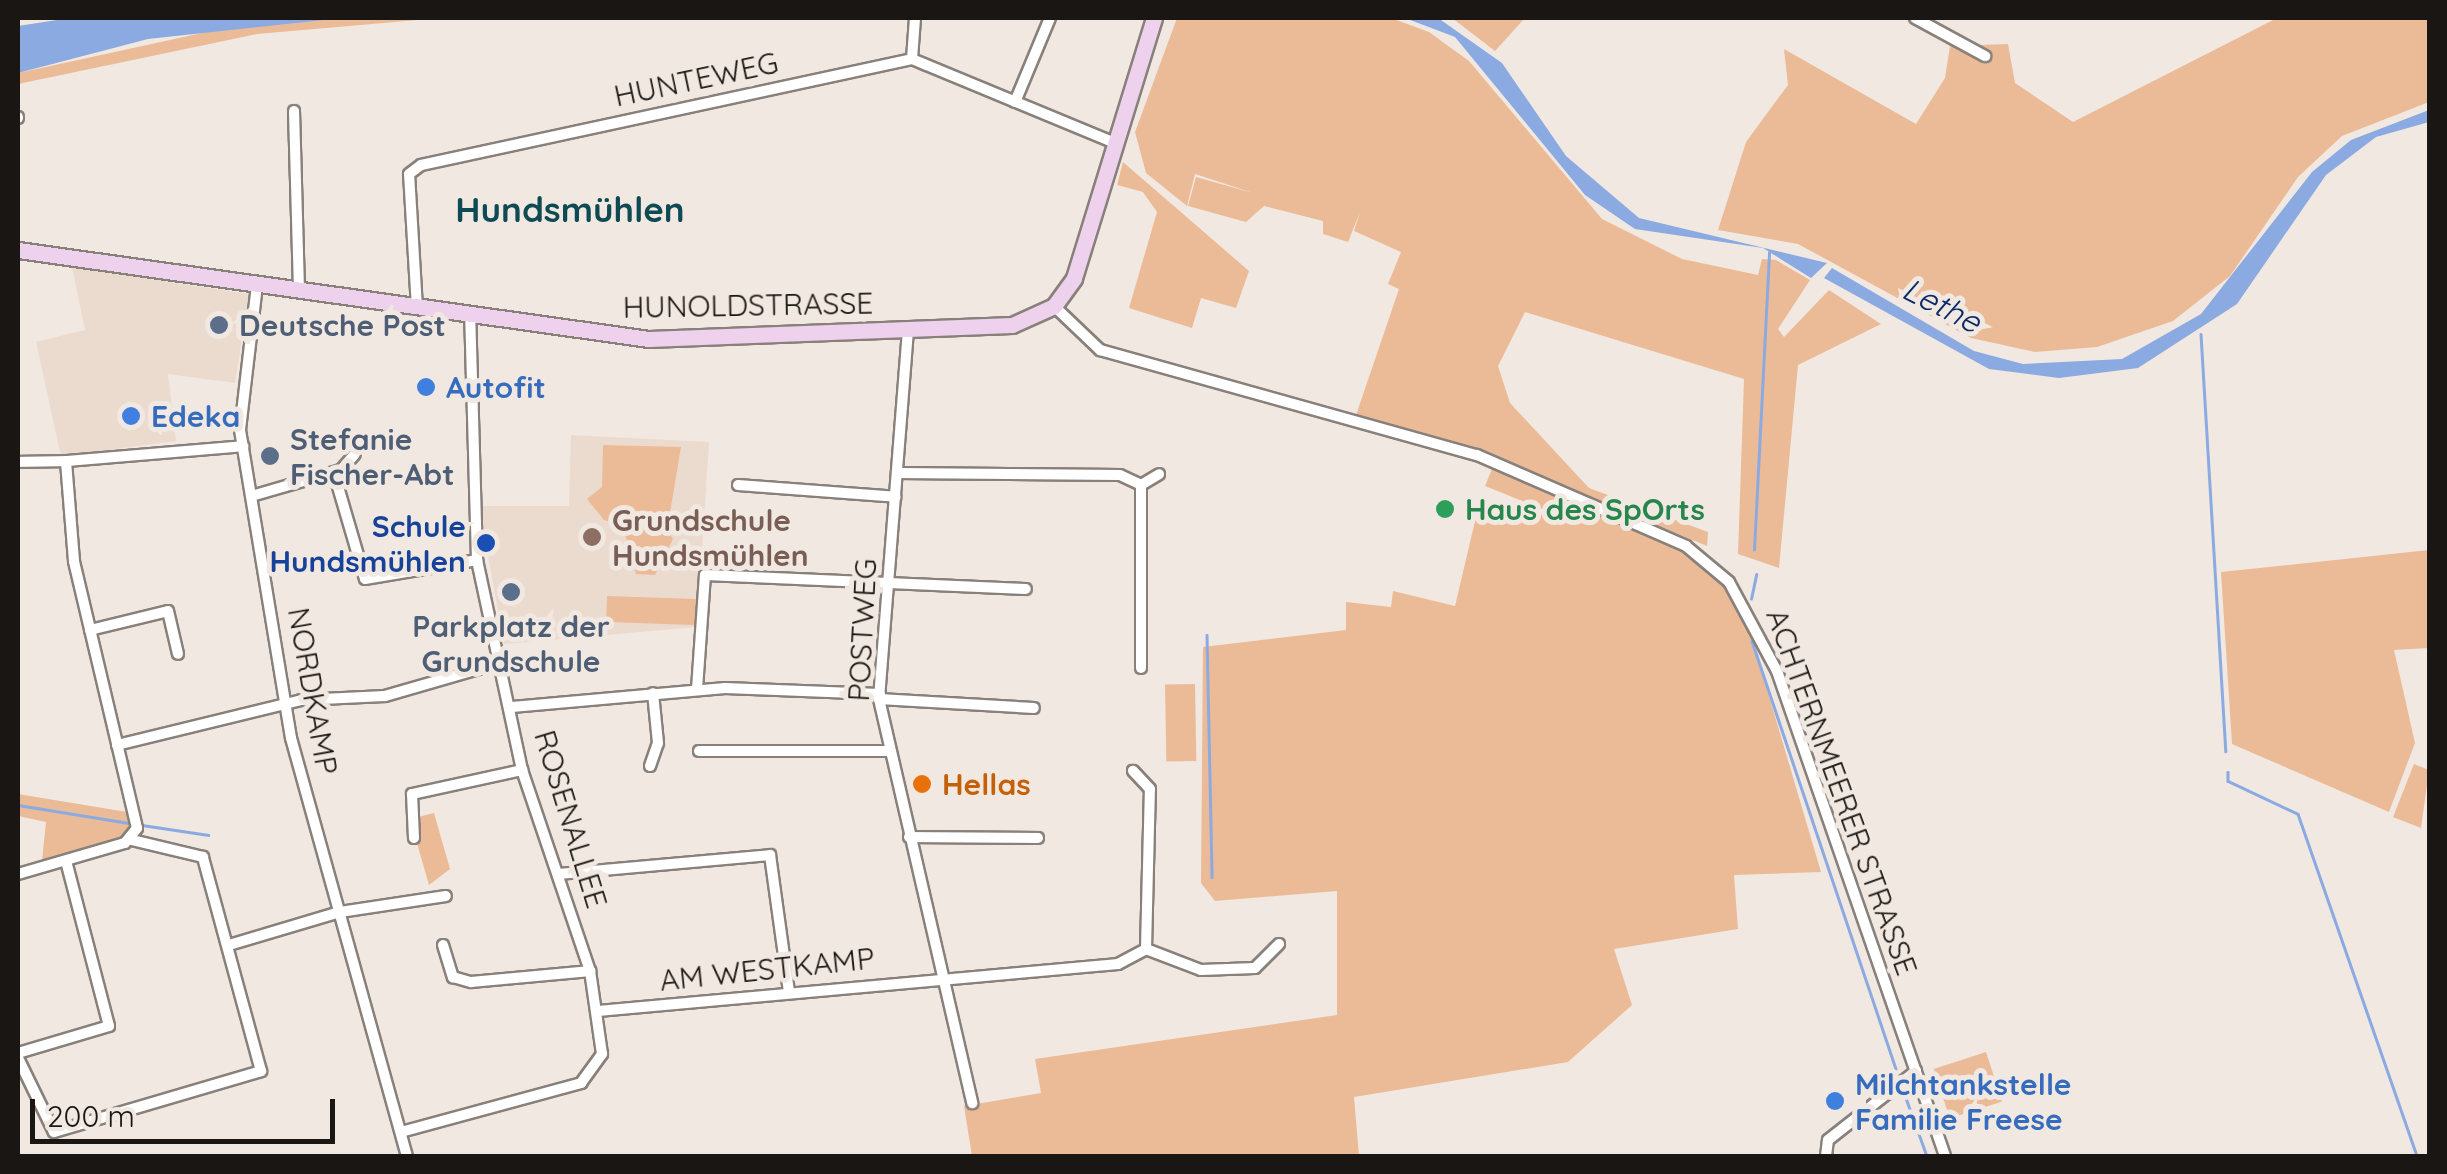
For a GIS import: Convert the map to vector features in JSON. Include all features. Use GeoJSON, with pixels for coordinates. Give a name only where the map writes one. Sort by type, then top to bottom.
{"type":"FeatureCollection","features":[{"type":"Feature","properties":{"kind":"street"},"geometry":{"type":"LineString","coordinates":[[915,18],[912,59],[1116,144]]}},
{"type":"Feature","properties":{"kind":"street"},"geometry":{"type":"LineString","coordinates":[[1015,102],[1050,18]]}},
{"type":"Feature","properties":{"kind":"street"},"geometry":{"type":"LineString","coordinates":[[1054,306],[1074,278],[1154,18]]}},
{"type":"Feature","properties":{"kind":"street"},"geometry":{"type":"LineString","coordinates":[[1915,18],[1985,56]]}},
{"type":"Feature","properties":{"kind":"street","name":"HUNTEWEG"},"geometry":{"type":"LineString","coordinates":[[417,308],[409,174],[421,165],[912,59]]}},
{"type":"Feature","properties":{"kind":"street"},"geometry":{"type":"LineString","coordinates":[[294,111],[298,292]]}},
{"type":"Feature","properties":{"kind":"street","name":"HUNOLDSTRASSE"},"geometry":{"type":"LineString","coordinates":[[18,250],[649,339],[1012,325],[1054,306]]}},
{"type":"Feature","properties":{"kind":"street","name":"NORDKAMP"},"geometry":{"type":"LineString","coordinates":[[257,286],[241,387],[243,446],[255,495],[286,703],[407,1156]]}},
{"type":"Feature","properties":{"kind":"street","name":"ACHTERNMEERER STRASSE"},"geometry":{"type":"LineString","coordinates":[[1054,306],[1100,350],[1478,456],[1686,546],[1718,572],[1758,622],[1945,1156]]}},
{"type":"Feature","properties":{"kind":"street","name":"ROSENALLEE"},"geometry":{"type":"LineString","coordinates":[[400,1132],[592,1078],[602,1054],[590,971],[522,770],[512,707],[477,560],[470,316]]}},
{"type":"Feature","properties":{"kind":"street","name":"POSTWEG"},"geometry":{"type":"LineString","coordinates":[[908,330],[880,697],[888,751],[972,1103]]}},
{"type":"Feature","properties":{"kind":"street"},"geometry":{"type":"LineString","coordinates":[[18,462],[243,446]]}},
{"type":"Feature","properties":{"kind":"street"},"geometry":{"type":"LineString","coordinates":[[255,495],[334,473],[354,454]]}},
{"type":"Feature","properties":{"kind":"street"},"geometry":{"type":"LineString","coordinates":[[66,461],[90,630],[118,745],[132,840]]}},
{"type":"Feature","properties":{"kind":"street"},"geometry":{"type":"LineString","coordinates":[[898,472],[1120,475],[1140,485]]}},
{"type":"Feature","properties":{"kind":"street"},"geometry":{"type":"LineString","coordinates":[[334,473],[369,581],[477,560]]}},
{"type":"Feature","properties":{"kind":"street"},"geometry":{"type":"LineString","coordinates":[[1140,485],[1159,474]]}},
{"type":"Feature","properties":{"kind":"street"},"geometry":{"type":"LineString","coordinates":[[738,485],[896,497]]}},
{"type":"Feature","properties":{"kind":"street"},"geometry":{"type":"LineString","coordinates":[[1140,485],[1141,668]]}},
{"type":"Feature","properties":{"kind":"street"},"geometry":{"type":"LineString","coordinates":[[697,689],[706,575],[1026,589]]}},
{"type":"Feature","properties":{"kind":"street"},"geometry":{"type":"LineString","coordinates":[[90,630],[168,611],[178,654]]}},
{"type":"Feature","properties":{"kind":"street"},"geometry":{"type":"LineString","coordinates":[[118,745],[286,703],[385,696],[502,662]]}},
{"type":"Feature","properties":{"kind":"street"},"geometry":{"type":"LineString","coordinates":[[512,707],[697,689],[1034,708]]}},
{"type":"Feature","properties":{"kind":"street"},"geometry":{"type":"LineString","coordinates":[[650,766],[658,743],[654,693]]}},
{"type":"Feature","properties":{"kind":"street"},"geometry":{"type":"LineString","coordinates":[[699,751],[888,751]]}},
{"type":"Feature","properties":{"kind":"street"},"geometry":{"type":"LineString","coordinates":[[414,838],[405,806],[412,794],[522,770]]}},
{"type":"Feature","properties":{"kind":"street"},"geometry":{"type":"LineString","coordinates":[[1133,771],[1150,789],[1146,949],[1202,970],[1255,968],[1280,944]]}},
{"type":"Feature","properties":{"kind":"street"},"geometry":{"type":"LineString","coordinates":[[909,837],[1038,838]]}},
{"type":"Feature","properties":{"kind":"street"},"geometry":{"type":"LineString","coordinates":[[18,874],[132,840],[199,852],[229,945],[261,1071],[54,1132],[18,1055],[109,1026],[66,861]]}},
{"type":"Feature","properties":{"kind":"street"},"geometry":{"type":"LineString","coordinates":[[558,874],[770,855],[788,992]]}},
{"type":"Feature","properties":{"kind":"street"},"geometry":{"type":"LineString","coordinates":[[229,945],[340,912],[446,896]]}},
{"type":"Feature","properties":{"kind":"street"},"geometry":{"type":"LineString","coordinates":[[443,945],[453,977],[471,982],[590,971]]}},
{"type":"Feature","properties":{"kind":"street","name":"AM WESTKAMP"},"geometry":{"type":"LineString","coordinates":[[598,1011],[1118,964],[1146,949]]}},
{"type":"Feature","properties":{"kind":"street"},"geometry":{"type":"LineString","coordinates":[[1826,1156],[1828,1140],[1916,1071]]}},
{"type":"Feature","properties":{"kind":"shaded area"},"geometry":{"type":"Polygon","coordinates":[[[441,18],[257,34],[18,84],[18,73],[257,21],[441,18]]]}},
{"type":"Feature","properties":{"kind":"shaded area"},"geometry":{"type":"Polygon","coordinates":[[[1177,18],[1391,18],[1429,32],[1469,61],[1602,219],[1682,259],[1758,275],[1762,259],[1776,260],[1810,280],[1778,329],[1784,337],[1829,290],[1881,324],[1798,365],[1779,568],[1738,554],[1744,379],[1525,312],[1498,366],[1510,403],[1589,488],[1708,532],[1707,546],[1478,451],[1355,418],[1399,289],[1388,284],[1401,252],[1354,231],[1360,212],[1348,242],[1323,234],[1323,221],[1264,206],[1246,222],[1188,206],[1196,177],[1253,193],[1195,174],[1187,206],[1146,173],[1135,132],[1177,18]]]}},
{"type":"Feature","properties":{"kind":"shaded area"},"geometry":{"type":"Polygon","coordinates":[[[1452,18],[1525,18],[1495,51],[1452,18]]]}},
{"type":"Feature","properties":{"kind":"shaded area"},"geometry":{"type":"Polygon","coordinates":[[[2277,18],[2429,18],[2429,102],[2342,136],[2298,177],[2230,276],[2173,321],[2097,347],[2035,352],[1971,338],[1798,244],[1718,230],[1746,142],[1788,85],[1784,49],[1916,124],[1945,78],[1950,46],[2008,44],[2015,83],[2073,122],[2277,18]]]}},
{"type":"Feature","properties":{"kind":"shaded area"},"geometry":{"type":"Polygon","coordinates":[[[1123,162],[1249,271],[1236,308],[1201,298],[1192,328],[1129,308],[1157,212],[1143,192],[1117,185],[1123,162]]]}},
{"type":"Feature","properties":{"kind":"shaded area"},"geometry":{"type":"Polygon","coordinates":[[[72,267],[249,294],[235,383],[168,374],[176,441],[61,456],[36,342],[85,330],[72,267]]]}},
{"type":"Feature","properties":{"kind":"shaded area","name":"Grundschule Hundsmühlen"},"geometry":{"type":"Polygon","coordinates":[[[571,435],[709,442],[697,627],[504,644],[479,506],[569,506],[571,435]]]}},
{"type":"Feature","properties":{"kind":"shaded area"},"geometry":{"type":"Polygon","coordinates":[[[603,445],[681,447],[667,531],[673,539],[655,575],[636,574],[623,527],[604,520],[587,499],[602,487],[603,445]]]}},
{"type":"Feature","properties":{"kind":"shaded area"},"geometry":{"type":"Polygon","coordinates":[[[1492,469],[1686,550],[1725,585],[1743,608],[1821,872],[1734,875],[1738,929],[1614,949],[1632,1005],[1568,1062],[1354,1097],[1359,1156],[972,1156],[964,1106],[1041,1093],[1035,1059],[1337,1015],[1337,891],[1215,901],[1201,883],[1203,647],[1346,630],[1346,602],[1391,607],[1393,591],[1455,606],[1480,500],[1574,522],[1485,486],[1492,469]]]}},
{"type":"Feature","properties":{"kind":"shaded area"},"geometry":{"type":"Polygon","coordinates":[[[2429,550],[2429,648],[2394,650],[2415,743],[2389,812],[2232,744],[2221,572],[2429,550]]]}},
{"type":"Feature","properties":{"kind":"shaded area"},"geometry":{"type":"Polygon","coordinates":[[[607,596],[696,599],[695,625],[606,622],[607,596]]]}},
{"type":"Feature","properties":{"kind":"shaded area"},"geometry":{"type":"Polygon","coordinates":[[[1195,684],[1196,761],[1166,762],[1165,685],[1195,684]]]}},
{"type":"Feature","properties":{"kind":"shaded area"},"geometry":{"type":"Polygon","coordinates":[[[2414,764],[2429,770],[2421,828],[2393,817],[2414,764]]]}},
{"type":"Feature","properties":{"kind":"shaded area"},"geometry":{"type":"Polygon","coordinates":[[[18,794],[127,812],[130,827],[123,839],[42,861],[46,822],[18,816],[18,794]]]}},
{"type":"Feature","properties":{"kind":"shaded area"},"geometry":{"type":"Polygon","coordinates":[[[434,813],[450,869],[429,885],[410,819],[434,813]]]}},
{"type":"Feature","properties":{"kind":"shaded area"},"geometry":{"type":"Polygon","coordinates":[[[1986,1052],[2002,1101],[1950,1118],[1934,1069],[1986,1052]]]}},
{"type":"Feature","properties":{"kind":"water"},"geometry":{"type":"Polygon","coordinates":[[[70,18],[342,18],[148,39],[18,73],[18,26],[70,18]]]}},
{"type":"Feature","properties":{"kind":"water"},"geometry":{"type":"Polygon","coordinates":[[[1405,18],[1438,18],[1502,63],[1566,156],[1639,218],[1827,263],[1811,278],[1763,248],[1635,229],[1585,195],[1455,37],[1405,18]]]}},
{"type":"Feature","properties":{"kind":"water"},"geometry":{"type":"Polygon","coordinates":[[[2429,110],[2429,122],[2376,137],[2326,175],[2237,304],[2138,368],[2059,378],[1989,369],[1824,278],[1832,268],[1974,351],[2023,364],[2122,359],[2201,314],[2312,172],[2351,140],[2429,110]]]}},
{"type":"Feature","properties":{"kind":"waterway"},"geometry":{"type":"LineString","coordinates":[[1754,550],[1769,252]]}},
{"type":"Feature","properties":{"kind":"waterway"},"geometry":{"type":"LineString","coordinates":[[2201,334],[2226,751]]}},
{"type":"Feature","properties":{"kind":"waterway"},"geometry":{"type":"LineString","coordinates":[[1751,599],[1756,575]]}},
{"type":"Feature","properties":{"kind":"waterway"},"geometry":{"type":"LineString","coordinates":[[1207,635],[1212,877]]}},
{"type":"Feature","properties":{"kind":"waterway"},"geometry":{"type":"LineString","coordinates":[[1752,641],[1896,1068]]}},
{"type":"Feature","properties":{"kind":"waterway"},"geometry":{"type":"LineString","coordinates":[[2228,772],[2228,781],[2298,814],[2417,1156]]}},
{"type":"Feature","properties":{"kind":"waterway"},"geometry":{"type":"LineString","coordinates":[[18,805],[129,823]]}},
{"type":"Feature","properties":{"kind":"waterway"},"geometry":{"type":"LineString","coordinates":[[142,825],[208,835]]}},
{"type":"Feature","properties":{"kind":"waterway"},"geometry":{"type":"LineString","coordinates":[[1902,1087],[1927,1156]]}},
{"type":"Feature","properties":{"kind":"place","name":"Deutsche Post"},"geometry":{"type":"Point","coordinates":[219,325]}},
{"type":"Feature","properties":{"kind":"place","name":"Autofit"},"geometry":{"type":"Point","coordinates":[426,387]}},
{"type":"Feature","properties":{"kind":"place","name":"Edeka"},"geometry":{"type":"Point","coordinates":[131,416]}},
{"type":"Feature","properties":{"kind":"place","name":"Stefanie Fischer-Abt"},"geometry":{"type":"Point","coordinates":[270,456]}},
{"type":"Feature","properties":{"kind":"place","name":"Haus des SpOrts"},"geometry":{"type":"Point","coordinates":[1445,509]}},
{"type":"Feature","properties":{"kind":"place","name":"Grundschule Hundsmühlen"},"geometry":{"type":"Point","coordinates":[592,537]}},
{"type":"Feature","properties":{"kind":"place","name":"Schule Hundsmühlen"},"geometry":{"type":"Point","coordinates":[486,543]}},
{"type":"Feature","properties":{"kind":"place","name":"Parkplatz der Grundschule"},"geometry":{"type":"Point","coordinates":[511,592]}},
{"type":"Feature","properties":{"kind":"place","name":"Hellas"},"geometry":{"type":"Point","coordinates":[922,784]}},
{"type":"Feature","properties":{"kind":"place","name":"Milchtankstelle Familie Freese"},"geometry":{"type":"Point","coordinates":[1835,1101]}},
{"type":"Feature","properties":{"kind":"district","name":"Hundsmühlen"},"geometry":{"type":"Point","coordinates":[570,209]}},
{"type":"Feature","properties":{"kind":"water label","name":"Lethe"},"geometry":{"type":"Point","coordinates":[1942,305]}}]}
